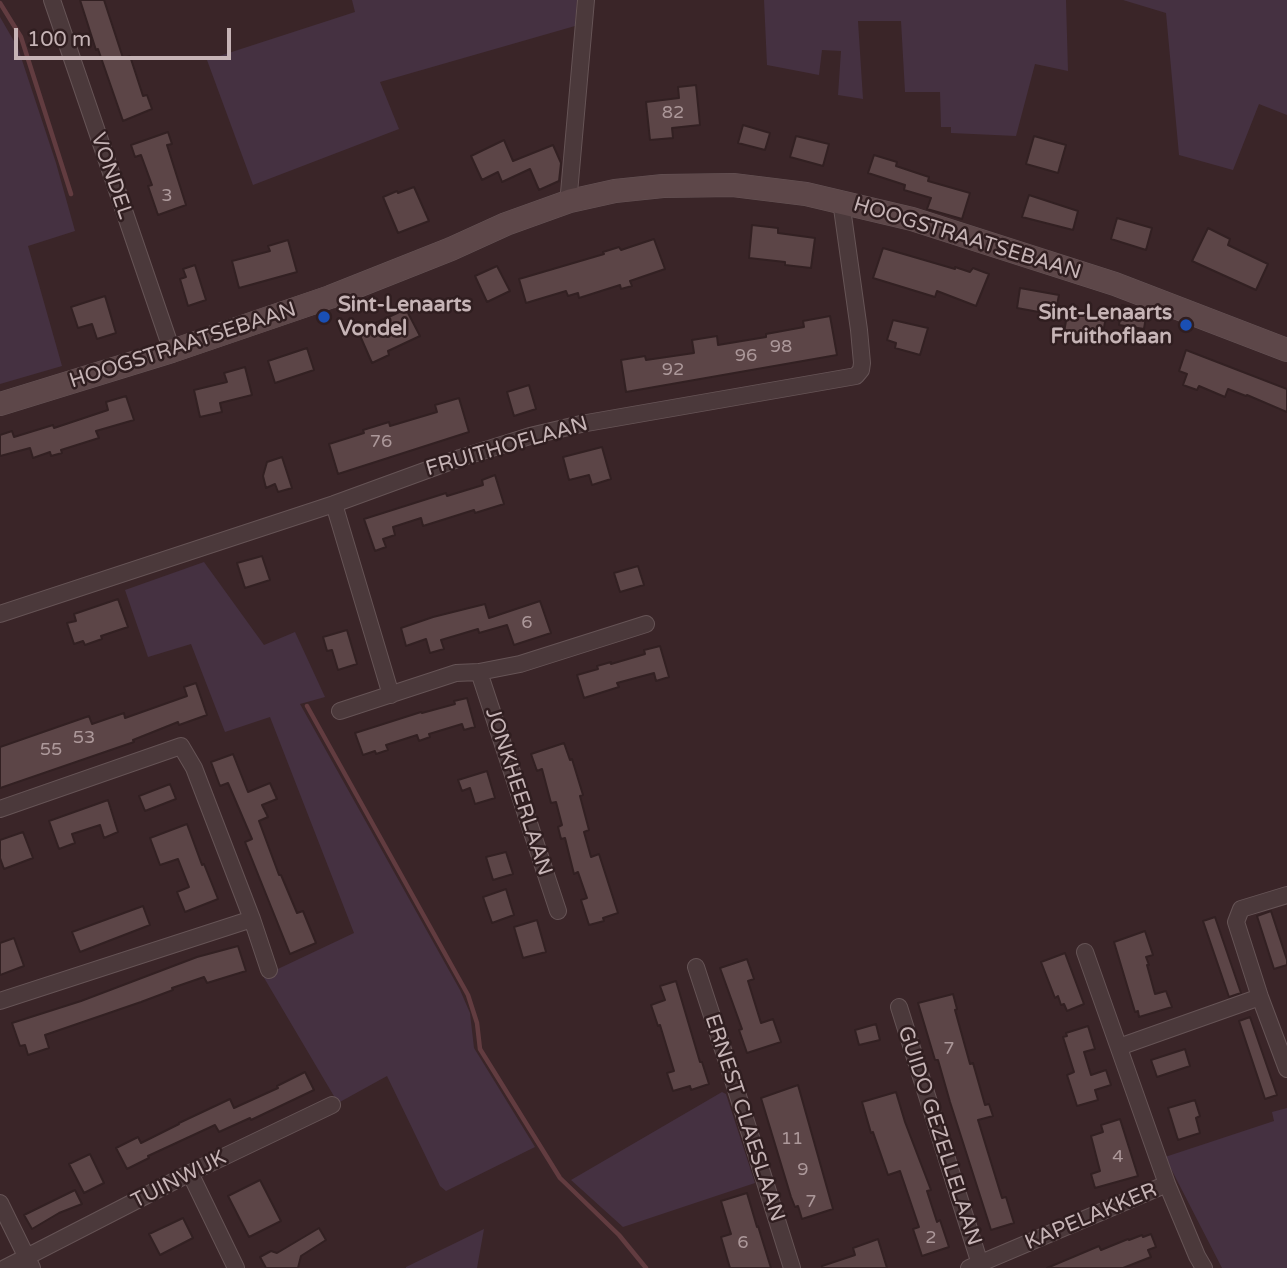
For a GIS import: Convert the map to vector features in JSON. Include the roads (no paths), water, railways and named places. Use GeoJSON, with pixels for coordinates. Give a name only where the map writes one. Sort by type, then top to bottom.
{"type":"FeatureCollection","features":[{"type":"Feature","properties":{"kind":"main road","name":"HOOGSTRAATSEBAAN"},"geometry":{"type":"LineString","coordinates":[[0,404],[172,351],[330,298],[506,224],[570,201],[615,191],[663,186],[733,185],[806,194],[912,219],[1102,280],[1287,350]]}},
{"type":"Feature","properties":{"kind":"street","name":"VONDEL"},"geometry":{"type":"LineString","coordinates":[[52,0],[172,351]]}},
{"type":"Feature","properties":{"kind":"street"},"geometry":{"type":"LineString","coordinates":[[570,201],[586,0]]}},
{"type":"Feature","properties":{"kind":"street","name":"FRUITHOFLAAN"},"geometry":{"type":"LineString","coordinates":[[0,614],[334,504],[460,458],[543,433],[856,376],[862,363],[841,201]]}},
{"type":"Feature","properties":{"kind":"street"},"geometry":{"type":"LineString","coordinates":[[334,504],[391,695]]}},
{"type":"Feature","properties":{"kind":"street"},"geometry":{"type":"LineString","coordinates":[[340,711],[456,673],[479,672],[520,664],[646,624]]}},
{"type":"Feature","properties":{"kind":"street","name":"JONKHEERLAAN"},"geometry":{"type":"LineString","coordinates":[[479,672],[558,911]]}},
{"type":"Feature","properties":{"kind":"street"},"geometry":{"type":"LineString","coordinates":[[0,810],[181,746],[194,768],[269,970]]}},
{"type":"Feature","properties":{"kind":"street"},"geometry":{"type":"LineString","coordinates":[[1287,895],[1241,909],[1236,922],[1287,1069]]}},
{"type":"Feature","properties":{"kind":"street"},"geometry":{"type":"LineString","coordinates":[[0,1001],[252,919]]}},
{"type":"Feature","properties":{"kind":"street"},"geometry":{"type":"LineString","coordinates":[[1085,952],[1167,1184]]}},
{"type":"Feature","properties":{"kind":"street","name":"ERNEST CLAESLAAN"},"geometry":{"type":"LineString","coordinates":[[696,967],[792,1268]]}},
{"type":"Feature","properties":{"kind":"street"},"geometry":{"type":"LineString","coordinates":[[1119,1047],[1260,997]]}},
{"type":"Feature","properties":{"kind":"street","name":"GUIDO GEZELLELAAN"},"geometry":{"type":"LineString","coordinates":[[899,1007],[975,1266]]}},
{"type":"Feature","properties":{"kind":"street","name":"TUINWIJK"},"geometry":{"type":"LineString","coordinates":[[5,1268],[30,1263],[190,1173],[332,1105]]}},
{"type":"Feature","properties":{"kind":"street"},"geometry":{"type":"LineString","coordinates":[[190,1173],[236,1268]]}},
{"type":"Feature","properties":{"kind":"street","name":"KAPELAKKER"},"geometry":{"type":"LineString","coordinates":[[975,1266],[1167,1184],[1204,1268]]}},
{"type":"Feature","properties":{"kind":"street"},"geometry":{"type":"LineString","coordinates":[[0,1203],[30,1263]]}},
{"type":"Feature","properties":{"kind":"waterway"},"geometry":{"type":"LineString","coordinates":[[0,3],[21,37],[71,194]]}},
{"type":"Feature","properties":{"kind":"waterway"},"geometry":{"type":"LineString","coordinates":[[307,706],[468,995],[477,1023],[480,1049],[560,1178],[619,1235],[646,1268]]}},
{"type":"Feature","properties":{"kind":"place","name":"Sint-Lenaarts Vondel"},"geometry":{"type":"Point","coordinates":[324,317]}},
{"type":"Feature","properties":{"kind":"place","name":"Sint-Lenaarts Fruithoflaan"},"geometry":{"type":"Point","coordinates":[1186,325]}}]}
